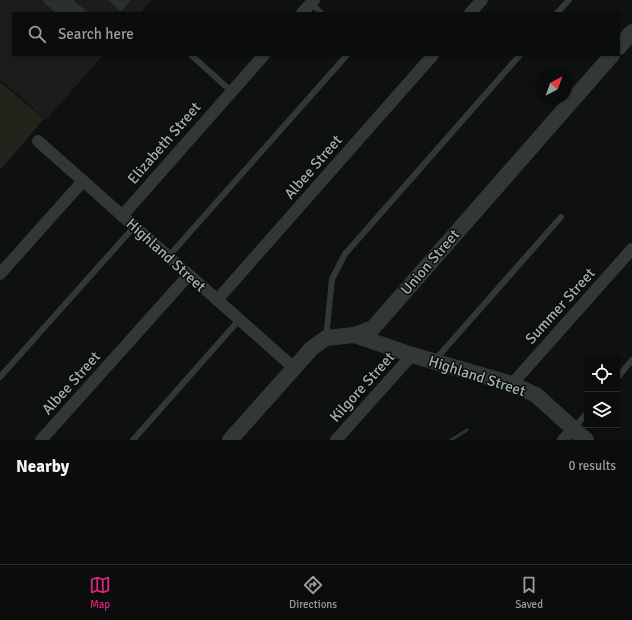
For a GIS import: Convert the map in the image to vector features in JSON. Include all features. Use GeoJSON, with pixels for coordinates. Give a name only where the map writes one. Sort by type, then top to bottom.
{"type":"FeatureCollection","features":[{"type":"Feature","properties":{"kind":"street"},"geometry":{"type":"LineString","coordinates":[[471,12],[482,0]]}},
{"type":"Feature","properties":{"kind":"street"},"geometry":{"type":"LineString","coordinates":[[303,12],[312,2]]}},
{"type":"Feature","properties":{"kind":"street"},"geometry":{"type":"LineString","coordinates":[[620,46],[632,32]]}},
{"type":"Feature","properties":{"kind":"street","name":"Elizabeth Street"},"geometry":{"type":"LineString","coordinates":[[122,216],[263,56]]}},
{"type":"Feature","properties":{"kind":"street","name":"Albee Street"},"geometry":{"type":"LineString","coordinates":[[218,300],[432,56]]}},
{"type":"Feature","properties":{"kind":"street","name":"Union Street"},"geometry":{"type":"LineString","coordinates":[[326,338],[354,335],[373,328],[611,56]]}},
{"type":"Feature","properties":{"kind":"street","name":"Highland Street"},"geometry":{"type":"LineString","coordinates":[[38,141],[168,256],[188,276],[218,300],[294,368]]}},
{"type":"Feature","properties":{"kind":"street"},"geometry":{"type":"LineString","coordinates":[[0,274],[83,181]]}},
{"type":"Feature","properties":{"kind":"street","name":"Summer Street"},"geometry":{"type":"LineString","coordinates":[[512,384],[632,248]]}},
{"type":"Feature","properties":{"kind":"street","name":"Albee Street"},"geometry":{"type":"LineString","coordinates":[[41,440],[188,276]]}},
{"type":"Feature","properties":{"kind":"street","name":"Highland Street"},"geometry":{"type":"LineString","coordinates":[[354,335],[434,362],[512,384],[536,395],[568,434],[586,440]]}},
{"type":"Feature","properties":{"kind":"street"},"geometry":{"type":"LineString","coordinates":[[230,440],[312,348],[326,338]]}},
{"type":"Feature","properties":{"kind":"street","name":"Kilgore Street"},"geometry":{"type":"LineString","coordinates":[[336,440],[412,355]]}},
{"type":"Feature","properties":{"kind":"lane"},"geometry":{"type":"LineString","coordinates":[[558,12],[569,0]]}},
{"type":"Feature","properties":{"kind":"lane"},"geometry":{"type":"LineString","coordinates":[[312,2],[320,12]]}},
{"type":"Feature","properties":{"kind":"lane"},"geometry":{"type":"LineString","coordinates":[[192,56],[231,91]]}},
{"type":"Feature","properties":{"kind":"lane"},"geometry":{"type":"LineString","coordinates":[[168,256],[346,56]]}},
{"type":"Feature","properties":{"kind":"lane"},"geometry":{"type":"LineString","coordinates":[[326,338],[332,279],[345,254],[519,56]]}},
{"type":"Feature","properties":{"kind":"lane"},"geometry":{"type":"LineString","coordinates":[[434,362],[561,217]]}},
{"type":"Feature","properties":{"kind":"lane"},"geometry":{"type":"LineString","coordinates":[[0,377],[134,227]]}},
{"type":"Feature","properties":{"kind":"lane"},"geometry":{"type":"LineString","coordinates":[[133,440],[239,320]]}},
{"type":"Feature","properties":{"kind":"lane"},"geometry":{"type":"LineString","coordinates":[[620,374],[632,360]]}},
{"type":"Feature","properties":{"kind":"lane"},"geometry":{"type":"LineString","coordinates":[[568,434],[584,416]]}},
{"type":"Feature","properties":{"kind":"shaded area"},"geometry":{"type":"Polygon","coordinates":[[[0,0],[152,0],[141,12],[12,12],[12,56],[102,56],[46,120],[0,79],[0,0]]]}},
{"type":"Feature","properties":{"kind":"shaded area"},"geometry":{"type":"Polygon","coordinates":[[[0,82],[44,119],[0,170],[0,82]]]}},
{"type":"Feature","properties":{"kind":"building"},"geometry":{"type":"Polygon","coordinates":[[[42,0],[73,0],[87,12],[55,12],[42,0]]]}},
{"type":"Feature","properties":{"kind":"building"},"geometry":{"type":"Polygon","coordinates":[[[108,0],[131,0],[121,11],[108,0]]]}},
{"type":"Feature","properties":{"kind":"waterway"},"geometry":{"type":"LineString","coordinates":[[451,440],[467,430]]}}]}
